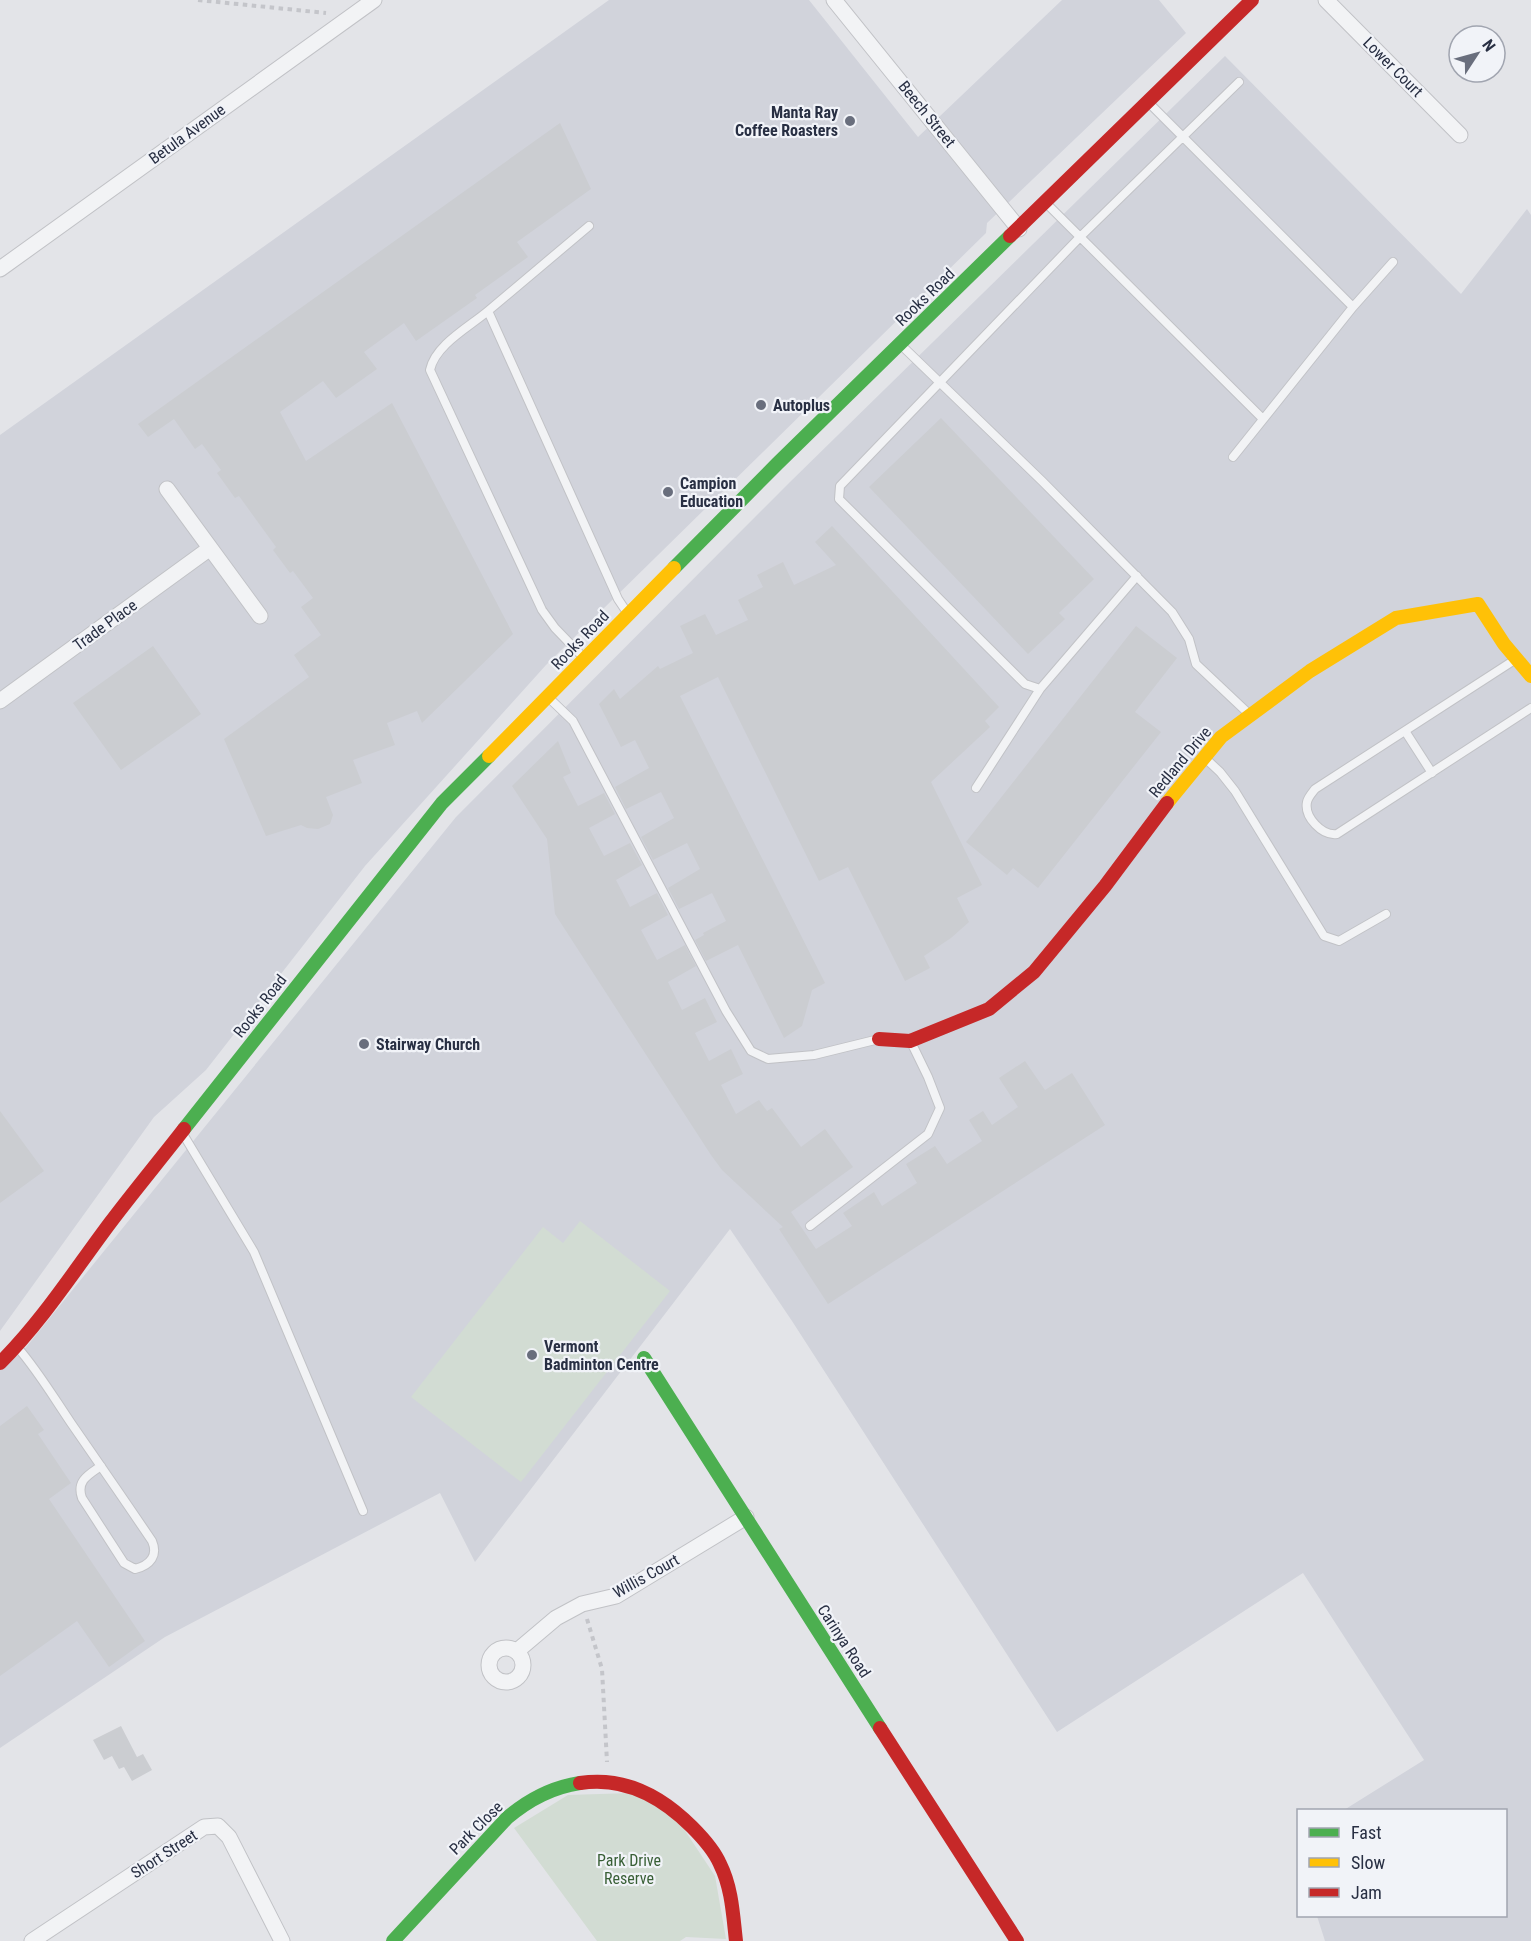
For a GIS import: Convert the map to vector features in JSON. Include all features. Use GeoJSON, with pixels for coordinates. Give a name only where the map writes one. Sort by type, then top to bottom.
{"type":"FeatureCollection","features":[{"type":"Feature","properties":{"kind":"street","name":"Betula Avenue"},"geometry":{"type":"LineString","coordinates":[[0,269],[374,0]]}},
{"type":"Feature","properties":{"kind":"street","name":"Beech Street"},"geometry":{"type":"LineString","coordinates":[[834,0],[1019,229]]}},
{"type":"Feature","properties":{"kind":"street","name":"Rooks Road"},"geometry":{"type":"LineString","coordinates":[[0,1362],[17,1347],[59,1295],[110,1223],[442,803],[769,471],[1252,0]]}},
{"type":"Feature","properties":{"kind":"street","name":"Lower Court"},"geometry":{"type":"LineString","coordinates":[[1326,0],[1460,135]]}},
{"type":"Feature","properties":{"kind":"street"},"geometry":{"type":"LineString","coordinates":[[167,489],[260,616]]}},
{"type":"Feature","properties":{"kind":"street","name":"Trade Place"},"geometry":{"type":"LineString","coordinates":[[0,701],[209,549]]}},
{"type":"Feature","properties":{"kind":"street","name":"Redland Drive"},"geometry":{"type":"LineString","coordinates":[[879,1039],[910,1041],[989,1009],[1034,972],[1106,886],[1168,801],[1221,737],[1310,671],[1396,618],[1478,604],[1504,644],[1531,676]]}},
{"type":"Feature","properties":{"kind":"street","name":"Carinya Road"},"geometry":{"type":"LineString","coordinates":[[644,1358],[1017,1941]]}},
{"type":"Feature","properties":{"kind":"street","name":"Willis Court"},"geometry":{"type":"LineString","coordinates":[[517,1651],[556,1618],[582,1604],[616,1596],[746,1517]]}},
{"type":"Feature","properties":{"kind":"street","name":"Park Close"},"geometry":{"type":"LineString","coordinates":[[393,1941],[491,1833],[520,1806],[557,1787],[596,1780],[637,1788],[666,1802],[686,1819],[721,1864],[730,1892],[736,1941]]}},
{"type":"Feature","properties":{"kind":"street","name":"Short Street"},"geometry":{"type":"LineString","coordinates":[[32,1941],[204,1827],[218,1826],[229,1837],[282,1941]]}},
{"type":"Feature","properties":{"kind":"lane"},"geometry":{"type":"LineString","coordinates":[[1040,688],[1025,684],[839,499],[840,486],[1080,237],[1239,82]]}},
{"type":"Feature","properties":{"kind":"lane"},"geometry":{"type":"LineString","coordinates":[[1148,102],[1353,307]]}},
{"type":"Feature","properties":{"kind":"lane"},"geometry":{"type":"LineString","coordinates":[[1046,203],[1263,419]]}},
{"type":"Feature","properties":{"kind":"lane"},"geometry":{"type":"LineString","coordinates":[[584,658],[555,628],[542,610],[430,370],[432,358],[441,349],[589,226]]}},
{"type":"Feature","properties":{"kind":"lane"},"geometry":{"type":"LineString","coordinates":[[1233,457],[1353,307],[1393,262]]}},
{"type":"Feature","properties":{"kind":"lane"},"geometry":{"type":"LineString","coordinates":[[488,311],[618,599],[628,614]]}},
{"type":"Feature","properties":{"kind":"lane"},"geometry":{"type":"LineString","coordinates":[[900,344],[1042,481],[1172,612],[1189,639],[1196,664],[1250,715]]}},
{"type":"Feature","properties":{"kind":"lane"},"geometry":{"type":"LineString","coordinates":[[976,788],[1040,688],[1137,576]]}},
{"type":"Feature","properties":{"kind":"lane"},"geometry":{"type":"LineString","coordinates":[[1516,659],[1315,789],[1307,804],[1308,813],[1323,833],[1337,834],[1531,708]]}},
{"type":"Feature","properties":{"kind":"lane"},"geometry":{"type":"LineString","coordinates":[[548,697],[573,721],[726,1011],[751,1051],[768,1059],[814,1055],[879,1039]]}},
{"type":"Feature","properties":{"kind":"lane"},"geometry":{"type":"LineString","coordinates":[[1405,731],[1432,772]]}},
{"type":"Feature","properties":{"kind":"lane"},"geometry":{"type":"LineString","coordinates":[[1204,757],[1220,771],[1235,791],[1324,936],[1339,941],[1386,914]]}},
{"type":"Feature","properties":{"kind":"lane"},"geometry":{"type":"LineString","coordinates":[[810,1227],[928,1134],[940,1108],[910,1041]]}},
{"type":"Feature","properties":{"kind":"lane"},"geometry":{"type":"LineString","coordinates":[[182,1133],[254,1252],[363,1511]]}},
{"type":"Feature","properties":{"kind":"lane"},"geometry":{"type":"LineString","coordinates":[[17,1347],[29,1361],[152,1540],[156,1549],[155,1555],[142,1567],[135,1569],[124,1563],[79,1491],[86,1476],[101,1466]]}},
{"type":"Feature","properties":{"kind":"path"},"geometry":{"type":"LineString","coordinates":[[198,0],[237,6],[352,15]]}},
{"type":"Feature","properties":{"kind":"path"},"geometry":{"type":"LineString","coordinates":[[582,1604],[602,1669],[608,1781]]}},
{"type":"Feature","properties":{"kind":"shaded area"},"geometry":{"type":"Polygon","coordinates":[[[609,0],[809,0],[918,137],[1062,0],[1159,0],[1186,33],[987,223],[986,233],[546,665],[365,866],[206,1070],[154,1117],[0,1331],[0,435],[609,0]]]}},
{"type":"Feature","properties":{"kind":"shaded area"},"geometry":{"type":"Polygon","coordinates":[[[1225,56],[1461,294],[1527,209],[1531,215],[1531,1941],[1325,1941],[1317,1917],[1507,1917],[1507,1809],[1346,1809],[1424,1760],[1303,1573],[1057,1732],[792,1321],[730,1229],[475,1562],[440,1493],[165,1637],[0,1748],[0,1370],[23,1351],[456,817],[790,482],[1225,56]]]}},
{"type":"Feature","properties":{"kind":"green space","name":"Vermont Badminton Centre"},"geometry":{"type":"Polygon","coordinates":[[[580,1221],[670,1291],[521,1482],[411,1397],[543,1227],[563,1243],[580,1221]]]}},
{"type":"Feature","properties":{"kind":"green space","name":"Park Drive Reserve"},"geometry":{"type":"Polygon","coordinates":[[[631,1793],[674,1814],[715,1876],[726,1939],[686,1937],[680,1941],[597,1941],[514,1828],[568,1795],[631,1793]]]}},
{"type":"Feature","properties":{"kind":"building"},"geometry":{"type":"Polygon","coordinates":[[[560,123],[591,189],[517,242],[528,257],[475,295],[477,298],[416,341],[404,323],[364,352],[377,369],[336,398],[323,381],[280,412],[306,461],[392,403],[513,634],[422,723],[417,711],[387,723],[395,745],[353,760],[362,783],[326,797],[333,815],[330,824],[318,829],[301,825],[266,836],[224,739],[309,677],[294,655],[321,635],[301,607],[313,598],[293,571],[290,573],[273,550],[276,547],[239,496],[235,498],[217,473],[221,470],[202,444],[195,449],[174,419],[148,437],[138,424],[560,123]]]}},
{"type":"Feature","properties":{"kind":"building"},"geometry":{"type":"Polygon","coordinates":[[[941,418],[1094,579],[1059,613],[1065,619],[1028,654],[869,487],[941,418]]]}},
{"type":"Feature","properties":{"kind":"building"},"geometry":{"type":"Polygon","coordinates":[[[832,526],[999,707],[985,721],[990,727],[931,782],[982,885],[957,898],[969,922],[951,938],[924,956],[930,968],[905,981],[848,867],[819,881],[718,677],[680,696],[825,983],[812,990],[802,1026],[784,1038],[738,945],[706,961],[695,940],[726,921],[712,893],[679,909],[668,888],[700,869],[687,843],[653,860],[641,837],[674,818],[661,792],[626,809],[615,787],[649,768],[635,740],[621,747],[599,704],[614,689],[620,699],[658,666],[660,669],[693,653],[680,626],[705,614],[716,635],[748,620],[738,600],[763,587],[757,575],[783,562],[794,585],[836,565],[815,542],[832,526]]]}},
{"type":"Feature","properties":{"kind":"building"},"geometry":{"type":"Polygon","coordinates":[[[1136,626],[1177,658],[1135,712],[1161,732],[1038,888],[1013,868],[1007,875],[966,842],[1136,626]]]}},
{"type":"Feature","properties":{"kind":"building"},"geometry":{"type":"Polygon","coordinates":[[[153,646],[201,714],[121,770],[73,703],[153,646]]]}},
{"type":"Feature","properties":{"kind":"building"},"geometry":{"type":"Polygon","coordinates":[[[558,741],[571,773],[563,777],[578,806],[604,793],[615,814],[589,828],[604,856],[630,843],[642,865],[616,880],[630,907],[657,893],[668,915],[641,930],[657,960],[685,945],[696,966],[668,982],[682,1010],[705,998],[717,1022],[695,1033],[709,1061],[731,1049],[743,1074],[721,1085],[736,1114],[759,1100],[767,1111],[772,1108],[801,1147],[825,1129],[853,1167],[791,1212],[816,1249],[852,1226],[843,1213],[874,1192],[882,1206],[917,1183],[906,1164],[935,1146],[947,1164],[982,1141],[969,1120],[983,1111],[992,1125],[1018,1107],[999,1078],[1025,1061],[1045,1090],[1072,1073],[1105,1125],[828,1304],[779,1229],[783,1227],[722,1170],[711,1155],[555,914],[547,839],[512,786],[558,741]]]}},
{"type":"Feature","properties":{"kind":"building"},"geometry":{"type":"Polygon","coordinates":[[[0,1111],[44,1171],[0,1203],[0,1111]]]}},
{"type":"Feature","properties":{"kind":"building"},"geometry":{"type":"Polygon","coordinates":[[[27,1406],[44,1430],[38,1434],[71,1483],[49,1499],[145,1641],[109,1667],[77,1621],[0,1676],[0,1426],[27,1406]]]}},
{"type":"Feature","properties":{"kind":"building"},"geometry":{"type":"Polygon","coordinates":[[[121,1726],[137,1757],[143,1754],[152,1770],[132,1781],[124,1767],[119,1769],[112,1756],[104,1760],[93,1740],[121,1726]]]}},
{"type":"Feature","properties":{"kind":"traffic: fast"},"geometry":{"type":"LineString","coordinates":[[674,568],[1010,236]]}},
{"type":"Feature","properties":{"kind":"traffic: fast"},"geometry":{"type":"LineString","coordinates":[[184,1129],[442,803],[489,756]]}},
{"type":"Feature","properties":{"kind":"traffic: fast"},"geometry":{"type":"LineString","coordinates":[[644,1358],[880,1728]]}},
{"type":"Feature","properties":{"kind":"traffic: fast"},"geometry":{"type":"LineString","coordinates":[[393,1941],[507,1818],[541,1795],[580,1783]]}},
{"type":"Feature","properties":{"kind":"traffic: slow"},"geometry":{"type":"LineString","coordinates":[[489,756],[674,568]]}},
{"type":"Feature","properties":{"kind":"traffic: slow"},"geometry":{"type":"LineString","coordinates":[[1167,803],[1221,737],[1310,671],[1396,618],[1478,604],[1504,644],[1531,676]]}},
{"type":"Feature","properties":{"kind":"traffic: jam"},"geometry":{"type":"LineString","coordinates":[[1010,236],[1252,0]]}},
{"type":"Feature","properties":{"kind":"traffic: jam"},"geometry":{"type":"LineString","coordinates":[[879,1039],[910,1041],[989,1009],[1034,972],[1105,886],[1167,803]]}},
{"type":"Feature","properties":{"kind":"traffic: jam"},"geometry":{"type":"LineString","coordinates":[[0,1363],[44,1312],[119,1211],[184,1129]]}},
{"type":"Feature","properties":{"kind":"traffic: jam"},"geometry":{"type":"LineString","coordinates":[[880,1728],[1017,1941]]}},
{"type":"Feature","properties":{"kind":"traffic: jam"},"geometry":{"type":"LineString","coordinates":[[580,1783],[612,1783],[642,1791],[668,1806],[692,1827],[718,1859],[724,1873],[731,1902],[736,1941]]}},
{"type":"Feature","properties":{"kind":"place","name":"Manta Ray Coffee Roasters"},"geometry":{"type":"Point","coordinates":[850,121]}},
{"type":"Feature","properties":{"kind":"place","name":"Autoplus"},"geometry":{"type":"Point","coordinates":[761,405]}},
{"type":"Feature","properties":{"kind":"place","name":"Campion Education"},"geometry":{"type":"Point","coordinates":[668,492]}},
{"type":"Feature","properties":{"kind":"place","name":"Stairway Church"},"geometry":{"type":"Point","coordinates":[364,1044]}},
{"type":"Feature","properties":{"kind":"place","name":"Vermont Badminton Centre"},"geometry":{"type":"Point","coordinates":[532,1355]}}]}
